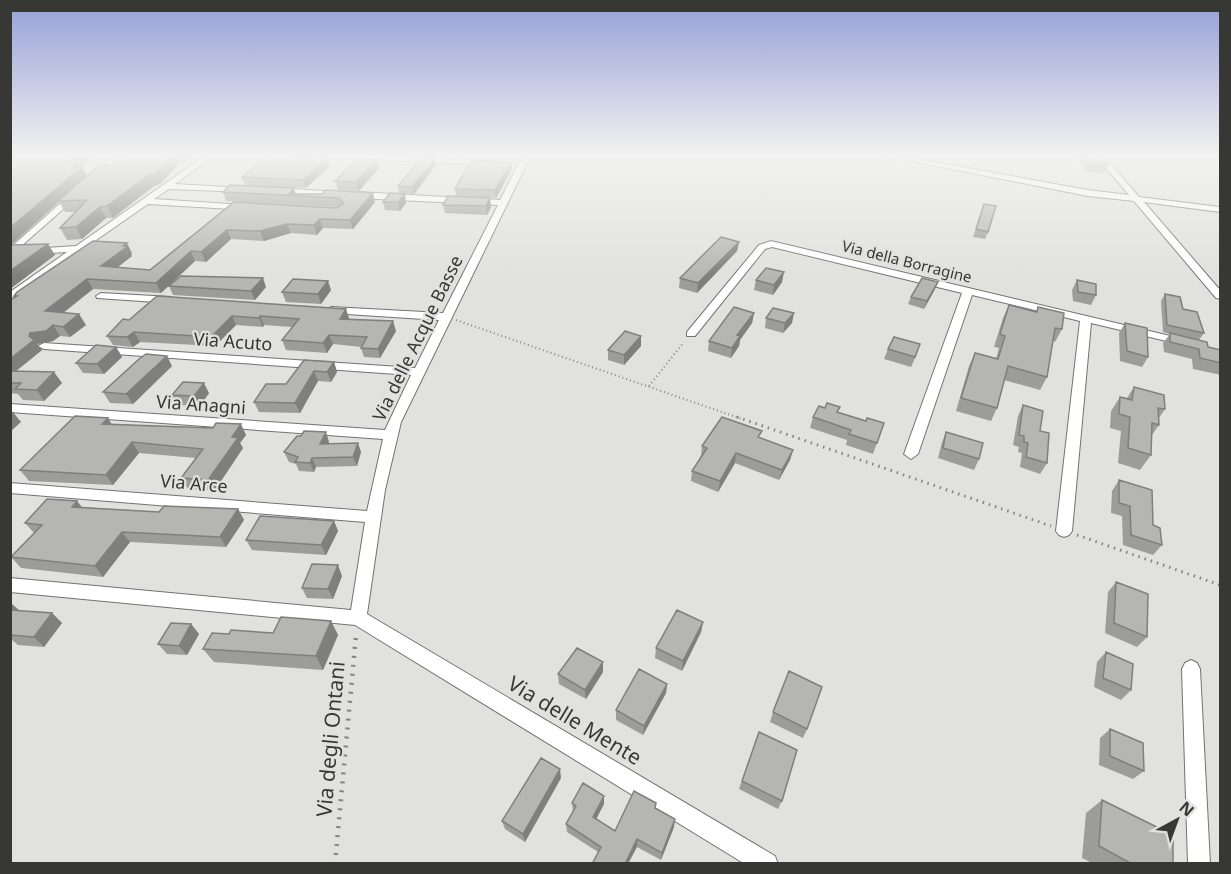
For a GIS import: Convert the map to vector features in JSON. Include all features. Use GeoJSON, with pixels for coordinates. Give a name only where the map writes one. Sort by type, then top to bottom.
{"type":"FeatureCollection","features":[{"type":"Feature","properties":{"kind":"street"},"geometry":{"type":"LineString","coordinates":[[11,252],[74,196]]}},
{"type":"Feature","properties":{"kind":"street"},"geometry":{"type":"LineString","coordinates":[[10,297],[153,196]]}},
{"type":"Feature","properties":{"kind":"street"},"geometry":{"type":"LineString","coordinates":[[364,196],[503,203]]}},
{"type":"Feature","properties":{"kind":"street","name":"Via delle Acque Basse"},"geometry":{"type":"LineString","coordinates":[[357,618],[390,435],[418,372],[506,196]]}},
{"type":"Feature","properties":{"kind":"street"},"geometry":{"type":"LineString","coordinates":[[1114,196],[1221,209]]}},
{"type":"Feature","properties":{"kind":"street"},"geometry":{"type":"LineString","coordinates":[[1134,196],[1221,296]]}},
{"type":"Feature","properties":{"kind":"street"},"geometry":{"type":"LineString","coordinates":[[146,201],[256,209]]}},
{"type":"Feature","properties":{"kind":"street","name":"Via della Borragine"},"geometry":{"type":"LineString","coordinates":[[691,334],[762,247],[768,244],[1198,346]]}},
{"type":"Feature","properties":{"kind":"street"},"geometry":{"type":"LineString","coordinates":[[11,252],[78,249]]}},
{"type":"Feature","properties":{"kind":"street"},"geometry":{"type":"LineString","coordinates":[[911,454],[968,291]]}},
{"type":"Feature","properties":{"kind":"street"},"geometry":{"type":"LineString","coordinates":[[101,296],[184,301]]}},
{"type":"Feature","properties":{"kind":"street"},"geometry":{"type":"LineString","coordinates":[[315,309],[446,317]]}},
{"type":"Feature","properties":{"kind":"street"},"geometry":{"type":"LineString","coordinates":[[1064,531],[1086,319]]}},
{"type":"Feature","properties":{"kind":"street","name":"Via Acuto"},"geometry":{"type":"LineString","coordinates":[[44,346],[418,372]]}},
{"type":"Feature","properties":{"kind":"street","name":"Via Anagni"},"geometry":{"type":"LineString","coordinates":[[10,408],[390,435]]}},
{"type":"Feature","properties":{"kind":"street","name":"Via Arce"},"geometry":{"type":"LineString","coordinates":[[10,488],[374,517]]}},
{"type":"Feature","properties":{"kind":"street"},"geometry":{"type":"LineString","coordinates":[[10,585],[357,618]]}},
{"type":"Feature","properties":{"kind":"street","name":"Via delle Mente"},"geometry":{"type":"LineString","coordinates":[[357,618],[767,864]]}},
{"type":"Feature","properties":{"kind":"street"},"geometry":{"type":"LineString","coordinates":[[1191,669],[1199,864]]}},
{"type":"Feature","properties":{"kind":"path"},"geometry":{"type":"LineString","coordinates":[[446,317],[1221,585]]}},
{"type":"Feature","properties":{"kind":"path"},"geometry":{"type":"LineString","coordinates":[[649,386],[691,334]]}},
{"type":"Feature","properties":{"kind":"path","name":"Via degli Ontani"},"geometry":{"type":"LineString","coordinates":[[335,864],[357,618]]}},
{"type":"Feature","properties":{"kind":"building"},"geometry":{"type":"Polygon","coordinates":[[[10,196],[48,196],[10,228],[10,196]]]}},
{"type":"Feature","properties":{"kind":"building"},"geometry":{"type":"Polygon","coordinates":[[[64,196],[121,196],[107,206],[100,207],[76,227],[60,228],[87,200],[58,201],[64,196]]]}},
{"type":"Feature","properties":{"kind":"building"},"geometry":{"type":"Polygon","coordinates":[[[296,196],[371,196],[350,220],[320,219],[314,225],[287,224],[260,231],[227,230],[201,252],[191,251],[156,283],[87,279],[45,311],[79,314],[63,327],[53,325],[46,331],[30,333],[29,336],[34,340],[10,359],[10,300],[17,296],[14,296],[17,292],[93,241],[127,243],[123,246],[127,247],[101,266],[150,270],[234,202],[337,208],[344,203],[338,198],[296,196]]]}},
{"type":"Feature","properties":{"kind":"building"},"geometry":{"type":"Polygon","coordinates":[[[388,196],[403,196],[398,202],[383,202],[388,196]]]}},
{"type":"Feature","properties":{"kind":"building"},"geometry":{"type":"Polygon","coordinates":[[[448,196],[490,198],[486,206],[443,205],[448,196]]]}},
{"type":"Feature","properties":{"kind":"building"},"geometry":{"type":"Polygon","coordinates":[[[984,204],[996,206],[988,232],[976,229],[984,204]]]}},
{"type":"Feature","properties":{"kind":"building"},"geometry":{"type":"Polygon","coordinates":[[[721,237],[739,242],[698,283],[680,278],[721,237]]]}},
{"type":"Feature","properties":{"kind":"building"},"geometry":{"type":"Polygon","coordinates":[[[48,244],[10,271],[10,245],[48,244]]]}},
{"type":"Feature","properties":{"kind":"building"},"geometry":{"type":"Polygon","coordinates":[[[766,268],[784,272],[774,285],[756,280],[766,268]]]}},
{"type":"Feature","properties":{"kind":"building"},"geometry":{"type":"Polygon","coordinates":[[[181,276],[263,278],[251,291],[169,286],[181,276]]]}},
{"type":"Feature","properties":{"kind":"building"},"geometry":{"type":"Polygon","coordinates":[[[922,278],[938,282],[927,301],[911,297],[922,278]]]}},
{"type":"Feature","properties":{"kind":"building"},"geometry":{"type":"Polygon","coordinates":[[[293,279],[328,281],[318,294],[282,292],[293,279]]]}},
{"type":"Feature","properties":{"kind":"building"},"geometry":{"type":"Polygon","coordinates":[[[1077,280],[1096,284],[1096,295],[1078,292],[1077,280]]]}},
{"type":"Feature","properties":{"kind":"building"},"geometry":{"type":"Polygon","coordinates":[[[1165,294],[1180,297],[1183,309],[1197,312],[1204,333],[1167,325],[1165,294]]]}},
{"type":"Feature","properties":{"kind":"building"},"geometry":{"type":"Polygon","coordinates":[[[157,296],[346,309],[340,319],[393,321],[378,349],[361,348],[367,337],[329,335],[323,343],[282,340],[299,319],[260,316],[259,318],[232,316],[211,337],[134,332],[127,337],[107,336],[123,319],[129,320],[157,296]]]}},
{"type":"Feature","properties":{"kind":"building"},"geometry":{"type":"Polygon","coordinates":[[[1009,305],[1037,312],[1038,307],[1064,313],[1062,329],[1055,328],[1047,377],[1008,366],[997,408],[961,398],[975,353],[998,359],[1005,336],[1000,334],[1009,305]]]}},
{"type":"Feature","properties":{"kind":"building"},"geometry":{"type":"Polygon","coordinates":[[[734,307],[754,313],[737,335],[740,336],[732,348],[709,341],[734,307]]]}},
{"type":"Feature","properties":{"kind":"building"},"geometry":{"type":"Polygon","coordinates":[[[773,308],[794,313],[785,323],[766,318],[773,308]]]}},
{"type":"Feature","properties":{"kind":"building"},"geometry":{"type":"Polygon","coordinates":[[[1125,323],[1147,328],[1148,357],[1127,351],[1125,323]]]}},
{"type":"Feature","properties":{"kind":"building"},"geometry":{"type":"Polygon","coordinates":[[[625,331],[641,336],[624,355],[608,350],[625,331]]]}},
{"type":"Feature","properties":{"kind":"building"},"geometry":{"type":"Polygon","coordinates":[[[1170,333],[1207,342],[1208,347],[1221,350],[1221,363],[1200,358],[1199,349],[1170,342],[1170,333]]]}},
{"type":"Feature","properties":{"kind":"building"},"geometry":{"type":"Polygon","coordinates":[[[894,337],[920,344],[915,357],[888,349],[894,337]]]}},
{"type":"Feature","properties":{"kind":"building"},"geometry":{"type":"Polygon","coordinates":[[[96,345],[116,347],[97,364],[76,363],[96,345]]]}},
{"type":"Feature","properties":{"kind":"building"},"geometry":{"type":"Polygon","coordinates":[[[146,354],[167,356],[126,394],[103,392],[139,359],[146,354]]]}},
{"type":"Feature","properties":{"kind":"building"},"geometry":{"type":"Polygon","coordinates":[[[304,360],[334,362],[327,372],[314,371],[295,403],[254,402],[266,384],[286,384],[304,360]]]}},
{"type":"Feature","properties":{"kind":"building"},"geometry":{"type":"Polygon","coordinates":[[[10,371],[54,372],[37,390],[15,389],[21,383],[10,383],[10,371]]]}},
{"type":"Feature","properties":{"kind":"building"},"geometry":{"type":"Polygon","coordinates":[[[183,382],[204,383],[194,396],[172,395],[183,382]]]}},
{"type":"Feature","properties":{"kind":"building"},"geometry":{"type":"Polygon","coordinates":[[[1134,387],[1164,395],[1165,409],[1158,408],[1159,425],[1152,423],[1151,455],[1128,448],[1130,417],[1119,414],[1120,397],[1132,400],[1134,387]]]}},
{"type":"Feature","properties":{"kind":"building"},"geometry":{"type":"Polygon","coordinates":[[[827,403],[840,407],[837,412],[866,421],[867,418],[884,423],[877,443],[849,434],[851,430],[813,417],[819,406],[825,408],[827,403]]]}},
{"type":"Feature","properties":{"kind":"building"},"geometry":{"type":"Polygon","coordinates":[[[1023,405],[1043,411],[1040,431],[1049,433],[1047,463],[1026,457],[1028,443],[1024,442],[1024,436],[1019,435],[1023,405]]]}},
{"type":"Feature","properties":{"kind":"building"},"geometry":{"type":"Polygon","coordinates":[[[75,416],[108,418],[102,424],[213,428],[216,423],[241,424],[232,437],[238,438],[208,480],[181,478],[203,449],[132,442],[106,475],[20,470],[75,416]]]}},
{"type":"Feature","properties":{"kind":"building"},"geometry":{"type":"Polygon","coordinates":[[[722,417],[762,431],[758,437],[793,450],[782,470],[736,453],[720,481],[692,471],[707,448],[702,446],[722,417]]]}},
{"type":"Feature","properties":{"kind":"building"},"geometry":{"type":"Polygon","coordinates":[[[304,431],[326,432],[320,444],[358,443],[353,457],[312,458],[310,463],[295,462],[298,457],[284,452],[304,431]]]}},
{"type":"Feature","properties":{"kind":"building"},"geometry":{"type":"Polygon","coordinates":[[[946,432],[983,443],[979,459],[943,448],[946,432]]]}},
{"type":"Feature","properties":{"kind":"building"},"geometry":{"type":"Polygon","coordinates":[[[1119,480],[1152,490],[1153,525],[1160,528],[1162,545],[1131,535],[1130,506],[1119,503],[1119,480]]]}},
{"type":"Feature","properties":{"kind":"building"},"geometry":{"type":"Polygon","coordinates":[[[47,499],[77,501],[72,507],[159,512],[164,506],[238,509],[220,537],[122,532],[95,566],[11,557],[42,525],[25,523],[47,499]]]}},
{"type":"Feature","properties":{"kind":"building"},"geometry":{"type":"Polygon","coordinates":[[[260,516],[334,521],[321,545],[246,540],[260,516]]]}},
{"type":"Feature","properties":{"kind":"building"},"geometry":{"type":"Polygon","coordinates":[[[312,564],[338,565],[328,589],[302,588],[312,564]]]}},
{"type":"Feature","properties":{"kind":"building"},"geometry":{"type":"Polygon","coordinates":[[[1116,582],[1148,594],[1147,637],[1114,623],[1116,582]]]}},
{"type":"Feature","properties":{"kind":"building"},"geometry":{"type":"Polygon","coordinates":[[[10,610],[52,613],[34,637],[10,635],[10,610]]]}},
{"type":"Feature","properties":{"kind":"building"},"geometry":{"type":"Polygon","coordinates":[[[677,610],[703,622],[683,661],[656,648],[677,610]]]}},
{"type":"Feature","properties":{"kind":"building"},"geometry":{"type":"Polygon","coordinates":[[[281,617],[331,621],[316,656],[203,649],[212,633],[229,634],[231,630],[273,633],[281,617]]]}},
{"type":"Feature","properties":{"kind":"building"},"geometry":{"type":"Polygon","coordinates":[[[171,623],[191,624],[179,646],[158,644],[171,623]]]}},
{"type":"Feature","properties":{"kind":"building"},"geometry":{"type":"Polygon","coordinates":[[[577,648],[603,662],[585,690],[558,674],[577,648]]]}},
{"type":"Feature","properties":{"kind":"building"},"geometry":{"type":"Polygon","coordinates":[[[1106,652],[1133,664],[1131,690],[1103,678],[1106,652]]]}},
{"type":"Feature","properties":{"kind":"building"},"geometry":{"type":"Polygon","coordinates":[[[639,669],[667,684],[644,726],[616,710],[639,669]]]}},
{"type":"Feature","properties":{"kind":"building"},"geometry":{"type":"Polygon","coordinates":[[[789,671],[822,687],[807,729],[773,712],[789,671]]]}},
{"type":"Feature","properties":{"kind":"building"},"geometry":{"type":"Polygon","coordinates":[[[1110,729],[1143,743],[1144,771],[1110,756],[1110,729]]]}},
{"type":"Feature","properties":{"kind":"building"},"geometry":{"type":"Polygon","coordinates":[[[759,732],[797,750],[782,801],[742,781],[759,732]]]}},
{"type":"Feature","properties":{"kind":"building"},"geometry":{"type":"Polygon","coordinates":[[[541,758],[560,769],[523,834],[502,821],[541,758]]]}},
{"type":"Feature","properties":{"kind":"building"},"geometry":{"type":"Polygon","coordinates":[[[583,783],[604,796],[593,817],[615,831],[634,791],[656,803],[655,808],[675,819],[662,853],[637,839],[625,864],[592,864],[601,847],[566,824],[576,806],[572,803],[583,783]]]}},
{"type":"Feature","properties":{"kind":"building"},"geometry":{"type":"Polygon","coordinates":[[[1102,800],[1173,835],[1173,864],[1132,864],[1099,846],[1102,800]]]}}]}
